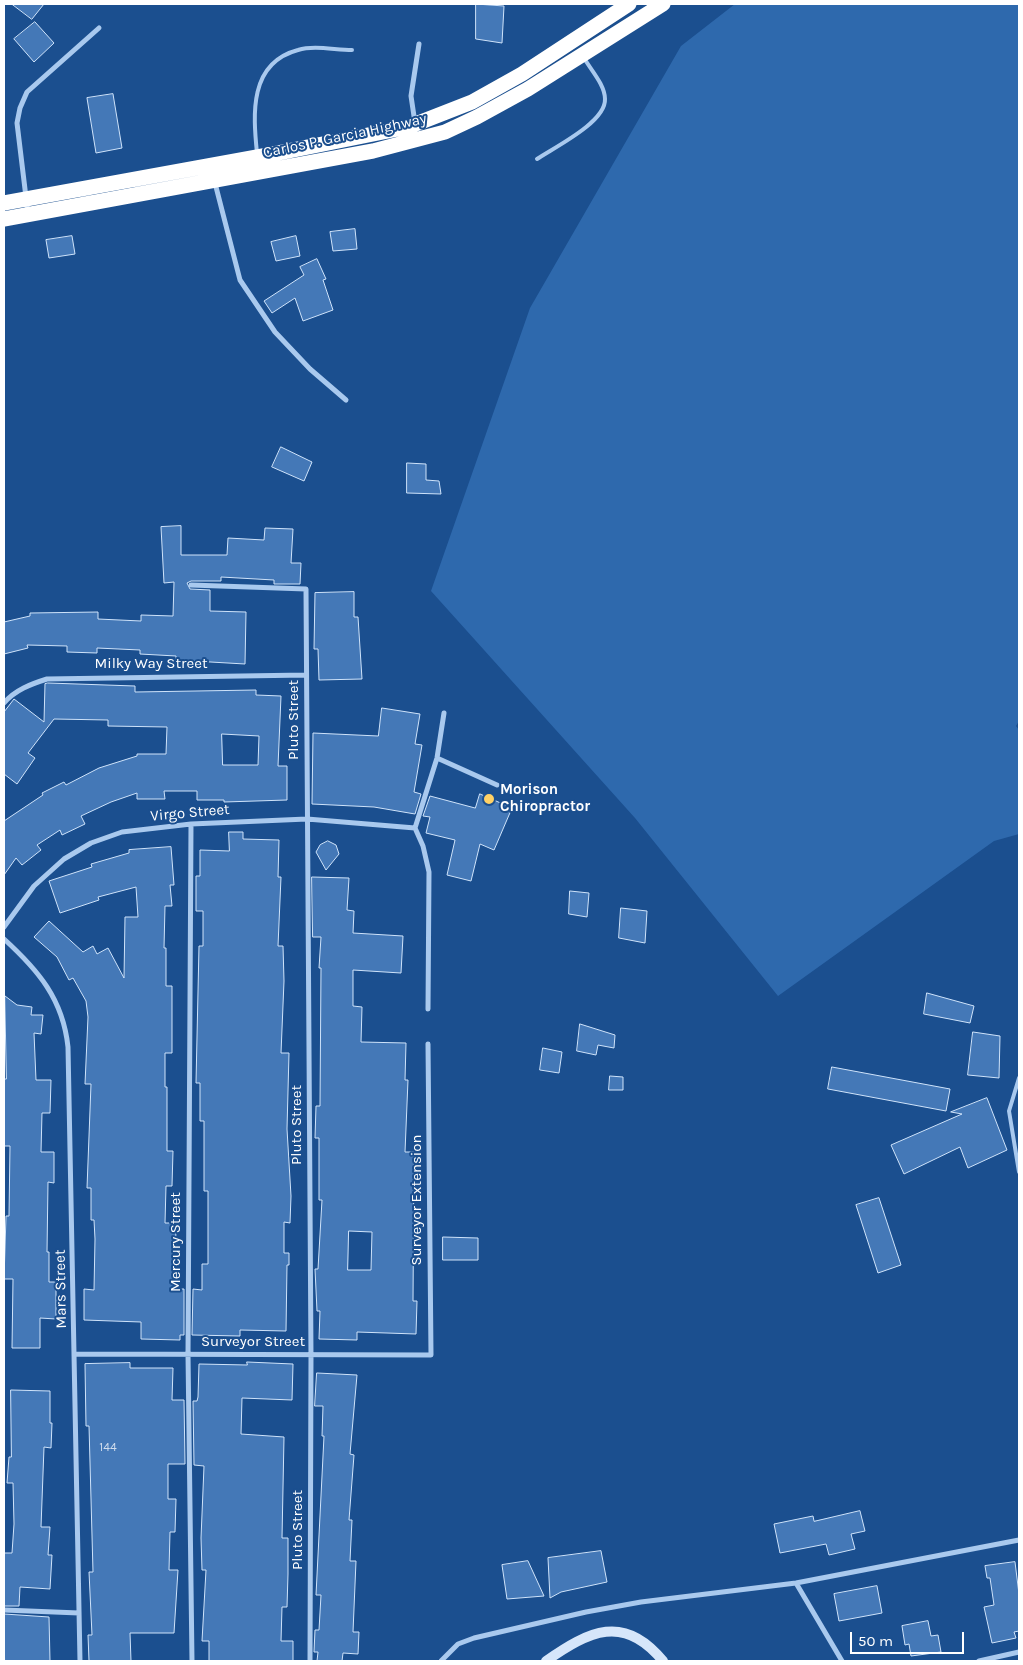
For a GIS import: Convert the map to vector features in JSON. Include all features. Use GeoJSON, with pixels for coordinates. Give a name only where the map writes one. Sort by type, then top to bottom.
{"type":"FeatureCollection","features":[{"type":"Feature","properties":{"kind":"highway","name":"Carlos P. Garcia Highway"},"geometry":{"type":"LineString","coordinates":[[4,203],[257,157],[415,124],[472,102],[522,74],[572,39],[628,4]]}},
{"type":"Feature","properties":{"kind":"highway","name":"Carlos P. Garcia Highway"},"geometry":{"type":"LineString","coordinates":[[4,219],[373,151],[445,132],[486,112],[582,55],[656,5]]}},
{"type":"Feature","properties":{"kind":"street"},"geometry":{"type":"LineString","coordinates":[[28,214],[17,123],[20,108],[28,92],[99,28]]}},
{"type":"Feature","properties":{"kind":"street"},"geometry":{"type":"LineString","coordinates":[[415,124],[411,96],[419,44]]}},
{"type":"Feature","properties":{"kind":"street"},"geometry":{"type":"LineString","coordinates":[[211,165],[240,280],[275,332],[310,369],[346,400]]}},
{"type":"Feature","properties":{"kind":"street","name":"Pluto Street"},"geometry":{"type":"LineString","coordinates":[[191,584],[306,589],[311,1355],[310,1661]]}},
{"type":"Feature","properties":{"kind":"street","name":"Milky Way Street"},"geometry":{"type":"LineString","coordinates":[[4,703],[10,696],[30,685],[47,679],[306,675]]}},
{"type":"Feature","properties":{"kind":"street"},"geometry":{"type":"LineString","coordinates":[[428,1009],[429,872],[424,846],[415,828],[437,758],[444,713]]}},
{"type":"Feature","properties":{"kind":"street"},"geometry":{"type":"LineString","coordinates":[[437,758],[497,786]]}},
{"type":"Feature","properties":{"kind":"street","name":"Virgo Street"},"geometry":{"type":"LineString","coordinates":[[4,927],[34,886],[46,874],[91,843],[122,832],[191,824],[307,819],[415,828]]}},
{"type":"Feature","properties":{"kind":"street","name":"Mercury Street"},"geometry":{"type":"LineString","coordinates":[[191,824],[188,1354],[192,1661]]}},
{"type":"Feature","properties":{"kind":"street","name":"Mars Street"},"geometry":{"type":"LineString","coordinates":[[4,938],[31,964],[50,989],[61,1010],[66,1031],[75,1354],[80,1661]]}},
{"type":"Feature","properties":{"kind":"street","name":"Surveyor Extension"},"geometry":{"type":"LineString","coordinates":[[428,1044],[431,1355]]}},
{"type":"Feature","properties":{"kind":"street","name":"Surveyor Street"},"geometry":{"type":"LineString","coordinates":[[75,1354],[431,1355]]}},
{"type":"Feature","properties":{"kind":"street"},"geometry":{"type":"LineString","coordinates":[[441,1661],[458,1644],[474,1638],[586,1612],[641,1602],[796,1583],[1019,1540]]}},
{"type":"Feature","properties":{"kind":"street"},"geometry":{"type":"LineString","coordinates":[[796,1583],[842,1661]]}},
{"type":"Feature","properties":{"kind":"street"},"geometry":{"type":"LineString","coordinates":[[4,1610],[79,1613]]}},
{"type":"Feature","properties":{"kind":"street"},"geometry":{"type":"LineString","coordinates":[[546,1661],[582,1640],[601,1632],[614,1630],[643,1640],[663,1661]]}},
{"type":"Feature","properties":{"kind":"street"},"geometry":{"type":"LineString","coordinates":[[979,1661],[1019,1652]]}},
{"type":"Feature","properties":{"kind":"lane"},"geometry":{"type":"LineString","coordinates":[[537,159],[589,125],[605,106],[602,88],[572,39]]}},
{"type":"Feature","properties":{"kind":"lane"},"geometry":{"type":"LineString","coordinates":[[260,172],[254,118],[257,90],[269,68],[285,55],[299,49],[352,50]]}},
{"type":"Feature","properties":{"kind":"lane"},"geometry":{"type":"LineString","coordinates":[[1019,1078],[1009,1110],[1019,1172]]}},
{"type":"Feature","properties":{"kind":"shaded area"},"geometry":{"type":"Polygon","coordinates":[[[735,4],[1019,4],[1019,721],[1016,726],[1019,730],[1019,834],[994,841],[778,996],[635,818],[431,591],[530,308],[681,46],[735,4]]]}},
{"type":"Feature","properties":{"kind":"building"},"geometry":{"type":"Polygon","coordinates":[[[12,4],[44,4],[32,19],[12,4]]]}},
{"type":"Feature","properties":{"kind":"building"},"geometry":{"type":"Polygon","coordinates":[[[476,4],[504,6],[502,43],[476,39],[476,4]]]}},
{"type":"Feature","properties":{"kind":"building"},"geometry":{"type":"Polygon","coordinates":[[[35,22],[54,43],[34,62],[14,39],[35,22]]]}},
{"type":"Feature","properties":{"kind":"building"},"geometry":{"type":"Polygon","coordinates":[[[113,94],[122,148],[96,153],[87,98],[113,94]]]}},
{"type":"Feature","properties":{"kind":"building"},"geometry":{"type":"Polygon","coordinates":[[[355,229],[357,249],[333,251],[330,232],[355,229]]]}},
{"type":"Feature","properties":{"kind":"building"},"geometry":{"type":"Polygon","coordinates":[[[72,236],[75,254],[49,258],[46,240],[72,236]]]}},
{"type":"Feature","properties":{"kind":"building"},"geometry":{"type":"Polygon","coordinates":[[[296,236],[300,256],[276,261],[271,242],[296,236]]]}},
{"type":"Feature","properties":{"kind":"building"},"geometry":{"type":"Polygon","coordinates":[[[317,259],[326,279],[323,280],[333,310],[303,321],[295,298],[272,313],[264,301],[304,275],[300,267],[317,259]]]}},
{"type":"Feature","properties":{"kind":"building"},"geometry":{"type":"Polygon","coordinates":[[[281,447],[312,462],[304,481],[272,467],[281,447]]]}},
{"type":"Feature","properties":{"kind":"building"},"geometry":{"type":"Polygon","coordinates":[[[407,463],[426,464],[426,480],[439,481],[441,494],[407,493],[407,463]]]}},
{"type":"Feature","properties":{"kind":"building"},"geometry":{"type":"Polygon","coordinates":[[[181,526],[181,555],[227,555],[228,538],[264,540],[265,528],[293,529],[291,563],[301,563],[300,584],[274,584],[274,580],[221,577],[221,581],[191,581],[187,583],[190,589],[210,590],[210,611],[246,612],[245,664],[176,660],[176,656],[140,654],[140,650],[97,648],[97,653],[67,652],[67,646],[27,645],[28,648],[4,654],[4,622],[30,616],[30,613],[98,612],[98,619],[141,621],[141,615],[173,616],[174,582],[164,583],[161,527],[181,526]]]}},
{"type":"Feature","properties":{"kind":"building"},"geometry":{"type":"Polygon","coordinates":[[[354,592],[354,617],[358,617],[362,679],[319,680],[318,649],[314,649],[315,593],[354,592]]]}},
{"type":"Feature","properties":{"kind":"building"},"geometry":{"type":"Polygon","coordinates":[[[45,684],[135,686],[135,692],[256,690],[256,695],[281,696],[278,766],[287,766],[287,800],[224,802],[224,800],[197,800],[197,791],[164,791],[165,799],[137,799],[137,793],[111,802],[81,816],[85,824],[62,835],[60,830],[37,845],[41,850],[22,865],[16,858],[4,875],[4,821],[43,795],[42,793],[64,782],[66,785],[99,768],[137,756],[137,754],[166,754],[167,727],[108,726],[108,720],[54,719],[28,753],[35,758],[17,784],[4,774],[4,712],[14,699],[44,722],[45,684]],[[222,734],[223,765],[258,765],[259,736],[222,734]]]}},
{"type":"Feature","properties":{"kind":"building"},"geometry":{"type":"Polygon","coordinates":[[[382,708],[420,714],[415,744],[422,745],[414,792],[421,794],[415,814],[374,807],[312,804],[313,733],[378,736],[382,708]]]}},
{"type":"Feature","properties":{"kind":"building"},"geometry":{"type":"Polygon","coordinates":[[[480,794],[512,808],[494,850],[480,844],[471,881],[447,875],[455,840],[426,833],[430,817],[423,816],[430,796],[475,808],[480,794]]]}},
{"type":"Feature","properties":{"kind":"building"},"geometry":{"type":"Polygon","coordinates":[[[229,832],[243,832],[243,839],[279,840],[278,877],[281,877],[278,946],[283,946],[284,981],[281,1053],[289,1053],[287,1129],[291,1196],[290,1223],[284,1222],[284,1253],[289,1253],[289,1265],[287,1265],[286,1331],[240,1330],[240,1336],[192,1335],[193,1289],[202,1290],[202,1264],[208,1264],[208,1191],[204,1191],[204,1121],[200,1121],[200,1083],[196,1083],[199,946],[203,946],[203,911],[196,911],[196,876],[200,876],[200,850],[229,851],[229,832]]]}},
{"type":"Feature","properties":{"kind":"building"},"geometry":{"type":"Polygon","coordinates":[[[328,841],[336,845],[339,854],[326,870],[316,852],[320,845],[328,841]]]}},
{"type":"Feature","properties":{"kind":"building"},"geometry":{"type":"Polygon","coordinates":[[[171,847],[174,885],[170,885],[172,906],[165,906],[164,948],[166,948],[166,986],[172,986],[172,1053],[165,1053],[165,1087],[167,1087],[167,1151],[173,1151],[172,1186],[166,1186],[165,1223],[176,1223],[175,1289],[184,1289],[184,1335],[180,1335],[180,1340],[141,1339],[141,1322],[84,1320],[84,1289],[94,1290],[95,1239],[94,1220],[91,1220],[91,1188],[87,1188],[91,1084],[85,1084],[88,1017],[86,1001],[73,978],[69,980],[57,957],[34,937],[49,921],[83,952],[93,946],[97,954],[108,948],[124,978],[125,917],[138,917],[136,887],[98,897],[99,900],[60,913],[49,881],[92,867],[91,864],[129,853],[129,850],[171,847]]]}},
{"type":"Feature","properties":{"kind":"building"},"geometry":{"type":"Polygon","coordinates":[[[312,877],[349,878],[347,910],[354,911],[353,933],[403,936],[401,973],[353,970],[353,1006],[362,1007],[361,1042],[406,1043],[405,1080],[408,1080],[405,1152],[414,1152],[413,1301],[417,1301],[416,1334],[357,1332],[357,1340],[319,1339],[320,1311],[317,1311],[315,1269],[318,1269],[322,1200],[319,1200],[319,1138],[315,1138],[316,1106],[320,1106],[321,968],[319,968],[321,937],[313,937],[312,877]],[[349,1231],[348,1270],[371,1270],[372,1232],[349,1231]]]}},
{"type":"Feature","properties":{"kind":"building"},"geometry":{"type":"Polygon","coordinates":[[[570,891],[589,893],[587,917],[569,914],[570,891]]]}},
{"type":"Feature","properties":{"kind":"building"},"geometry":{"type":"Polygon","coordinates":[[[621,908],[647,911],[645,943],[619,938],[621,908]]]}},
{"type":"Feature","properties":{"kind":"building"},"geometry":{"type":"Polygon","coordinates":[[[927,993],[974,1006],[970,1023],[924,1014],[927,993]]]}},
{"type":"Feature","properties":{"kind":"building"},"geometry":{"type":"Polygon","coordinates":[[[5,996],[17,1005],[32,1007],[31,1015],[43,1015],[41,1034],[34,1033],[36,1080],[51,1080],[50,1113],[42,1113],[41,1152],[54,1152],[54,1183],[48,1182],[47,1252],[49,1252],[49,1282],[56,1282],[56,1319],[40,1318],[40,1348],[12,1348],[13,1279],[4,1279],[6,1216],[9,1216],[10,1146],[4,1146],[4,1079],[6,1079],[5,996]]]}},
{"type":"Feature","properties":{"kind":"building"},"geometry":{"type":"Polygon","coordinates":[[[580,1024],[615,1035],[614,1048],[598,1045],[596,1055],[577,1051],[580,1024]]]}},
{"type":"Feature","properties":{"kind":"building"},"geometry":{"type":"Polygon","coordinates":[[[973,1032],[1000,1036],[999,1078],[968,1075],[973,1032]]]}},
{"type":"Feature","properties":{"kind":"building"},"geometry":{"type":"Polygon","coordinates":[[[543,1048],[562,1052],[559,1073],[540,1070],[543,1048]]]}},
{"type":"Feature","properties":{"kind":"building"},"geometry":{"type":"Polygon","coordinates":[[[832,1067],[950,1089],[946,1111],[828,1089],[832,1067]]]}},
{"type":"Feature","properties":{"kind":"building"},"geometry":{"type":"Polygon","coordinates":[[[610,1076],[623,1077],[623,1090],[609,1090],[610,1076]]]}},
{"type":"Feature","properties":{"kind":"building"},"geometry":{"type":"Polygon","coordinates":[[[987,1098],[1007,1150],[968,1168],[960,1147],[904,1174],[891,1145],[962,1114],[951,1112],[987,1098]]]}},
{"type":"Feature","properties":{"kind":"building"},"geometry":{"type":"Polygon","coordinates":[[[879,1198],[901,1265],[878,1273],[856,1205],[879,1198]]]}},
{"type":"Feature","properties":{"kind":"building"},"geometry":{"type":"Polygon","coordinates":[[[443,1237],[478,1238],[478,1260],[443,1260],[443,1237]]]}},
{"type":"Feature","properties":{"kind":"building"},"geometry":{"type":"Polygon","coordinates":[[[247,1362],[293,1364],[292,1400],[242,1398],[241,1434],[284,1437],[282,1538],[288,1538],[288,1574],[287,1607],[282,1607],[281,1641],[293,1641],[293,1661],[209,1661],[209,1641],[202,1641],[206,1570],[202,1570],[201,1538],[204,1466],[194,1465],[193,1401],[197,1401],[198,1397],[199,1364],[247,1365],[247,1362]]]}},
{"type":"Feature","properties":{"kind":"building"},"geometry":{"type":"Polygon","coordinates":[[[130,1363],[130,1368],[173,1368],[172,1400],[184,1400],[185,1464],[168,1464],[168,1499],[176,1499],[175,1532],[170,1532],[169,1570],[178,1570],[174,1633],[130,1633],[131,1661],[89,1661],[88,1635],[92,1635],[89,1572],[93,1572],[89,1426],[86,1426],[85,1364],[130,1363]]]}},
{"type":"Feature","properties":{"kind":"building"},"geometry":{"type":"Polygon","coordinates":[[[317,1373],[357,1375],[350,1454],[354,1455],[349,1520],[352,1520],[350,1561],[356,1561],[353,1632],[359,1632],[358,1654],[343,1653],[342,1661],[317,1661],[318,1652],[314,1652],[315,1630],[319,1630],[321,1595],[316,1595],[324,1436],[322,1436],[323,1406],[315,1406],[317,1373]]]}},
{"type":"Feature","properties":{"kind":"building"},"geometry":{"type":"Polygon","coordinates":[[[11,1390],[50,1391],[50,1423],[52,1423],[51,1448],[44,1447],[41,1527],[50,1527],[48,1555],[52,1555],[50,1589],[20,1587],[19,1606],[4,1606],[4,1553],[12,1553],[14,1524],[13,1483],[7,1483],[9,1457],[11,1457],[11,1390]]]}},
{"type":"Feature","properties":{"kind":"building"},"geometry":{"type":"Polygon","coordinates":[[[860,1511],[865,1531],[851,1534],[855,1549],[829,1555],[826,1544],[780,1553],[774,1524],[813,1516],[814,1521],[860,1511]]]}},
{"type":"Feature","properties":{"kind":"building"},"geometry":{"type":"Polygon","coordinates":[[[601,1551],[607,1582],[561,1592],[550,1598],[548,1558],[601,1551]]]}},
{"type":"Feature","properties":{"kind":"building"},"geometry":{"type":"Polygon","coordinates":[[[528,1561],[544,1596],[507,1599],[502,1565],[528,1561]]]}},
{"type":"Feature","properties":{"kind":"building"},"geometry":{"type":"Polygon","coordinates":[[[1015,1562],[1019,1594],[1019,1631],[1014,1632],[1016,1638],[992,1643],[984,1607],[994,1605],[990,1578],[987,1578],[985,1566],[1015,1562]]]}},
{"type":"Feature","properties":{"kind":"building"},"geometry":{"type":"Polygon","coordinates":[[[877,1586],[882,1613],[839,1621],[834,1594],[877,1586]]]}},
{"type":"Feature","properties":{"kind":"building"},"geometry":{"type":"Polygon","coordinates":[[[4,1614],[49,1617],[50,1661],[5,1661],[4,1614]]]}},
{"type":"Feature","properties":{"kind":"building"},"geometry":{"type":"Polygon","coordinates":[[[928,1621],[931,1636],[938,1635],[941,1652],[911,1656],[909,1644],[905,1645],[902,1626],[928,1621]]]}},
{"type":"Feature","properties":{"kind":"place","name":"Morison Chiropractor"},"geometry":{"type":"Point","coordinates":[489,799]}}]}
